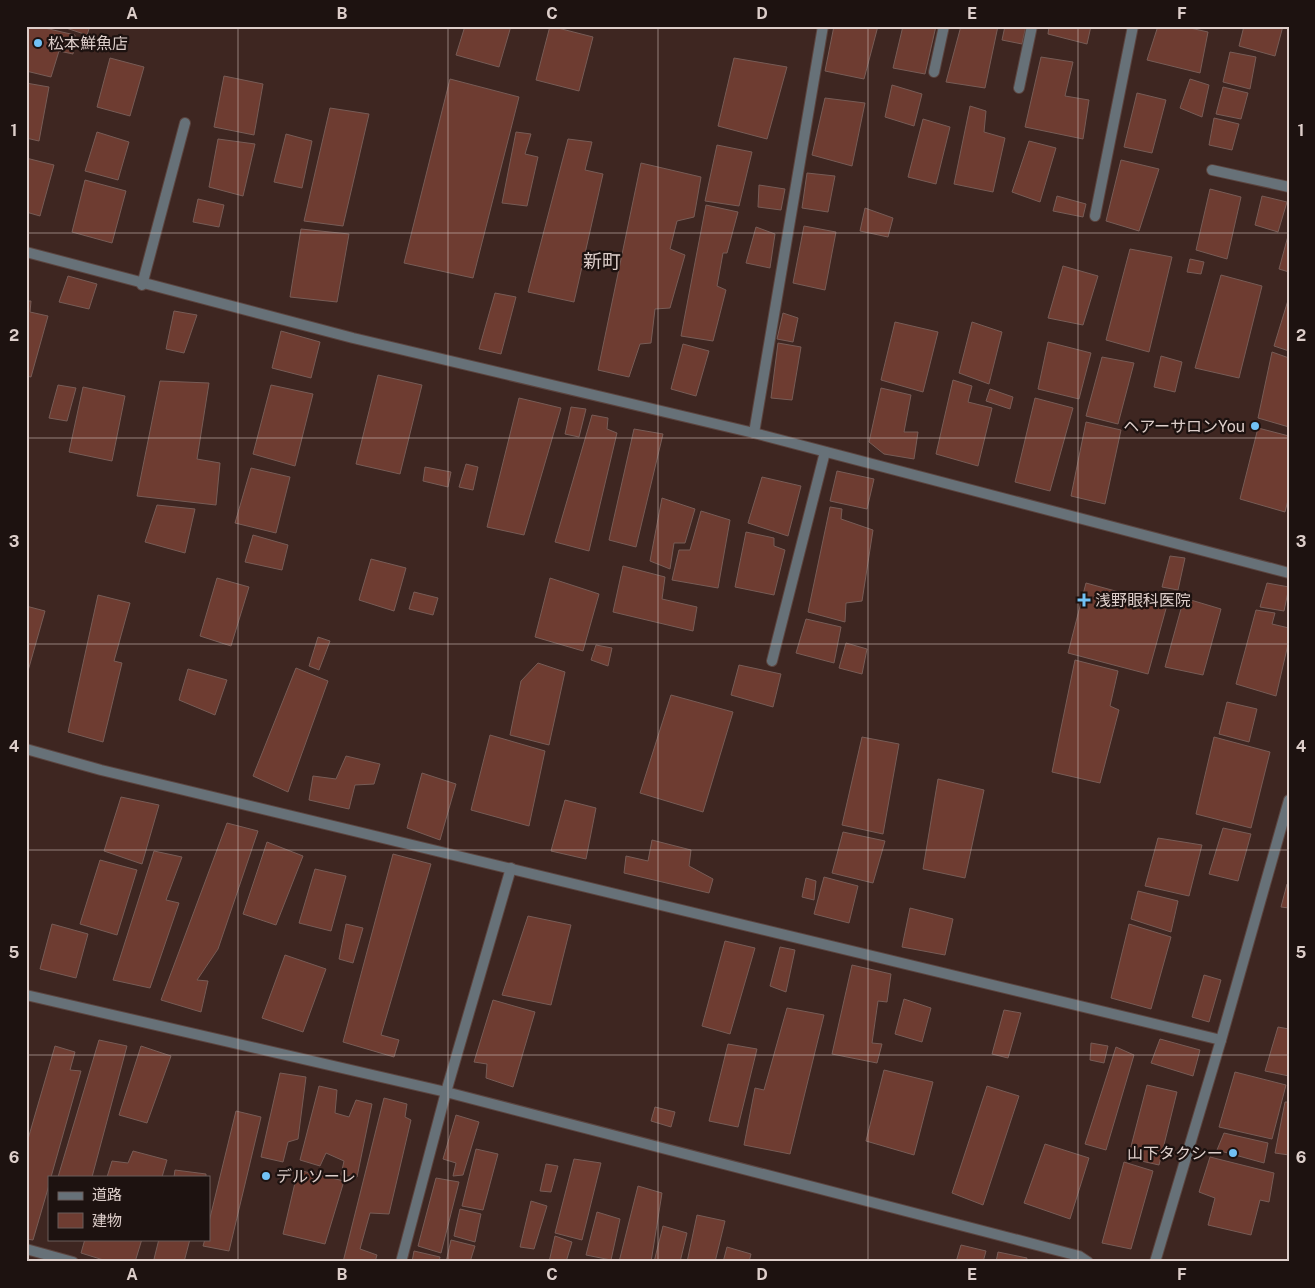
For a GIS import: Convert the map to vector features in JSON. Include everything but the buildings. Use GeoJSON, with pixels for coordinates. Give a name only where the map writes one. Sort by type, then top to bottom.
{"type":"FeatureCollection","features":[{"type":"Feature","properties":{"kind":"street"},"geometry":{"type":"LineString","coordinates":[[754,433],[823,26]]}},
{"type":"Feature","properties":{"kind":"street"},"geometry":{"type":"LineString","coordinates":[[934,72],[944,26]]}},
{"type":"Feature","properties":{"kind":"street"},"geometry":{"type":"LineString","coordinates":[[1019,88],[1032,26]]}},
{"type":"Feature","properties":{"kind":"street"},"geometry":{"type":"LineString","coordinates":[[1095,216],[1133,26]]}},
{"type":"Feature","properties":{"kind":"street"},"geometry":{"type":"LineString","coordinates":[[142,285],[185,123]]}},
{"type":"Feature","properties":{"kind":"street"},"geometry":{"type":"LineString","coordinates":[[1212,170],[1289,187]]}},
{"type":"Feature","properties":{"kind":"street"},"geometry":{"type":"LineString","coordinates":[[26,252],[142,285],[353,338],[754,433],[1289,573]]}},
{"type":"Feature","properties":{"kind":"street"},"geometry":{"type":"LineString","coordinates":[[772,661],[825,452]]}},
{"type":"Feature","properties":{"kind":"street"},"geometry":{"type":"LineString","coordinates":[[26,749],[101,770],[1221,1040]]}},
{"type":"Feature","properties":{"kind":"street"},"geometry":{"type":"LineString","coordinates":[[1155,1262],[1221,1040],[1289,800]]}},
{"type":"Feature","properties":{"kind":"street"},"geometry":{"type":"LineString","coordinates":[[401,1262],[446,1092],[511,868]]}},
{"type":"Feature","properties":{"kind":"street"},"geometry":{"type":"LineString","coordinates":[[26,995],[446,1092],[1079,1256],[1088,1262]]}},
{"type":"Feature","properties":{"kind":"street"},"geometry":{"type":"LineString","coordinates":[[26,1248],[73,1262]]}},
{"type":"Feature","properties":{"kind":"place","name":"松本鮮魚店"},"geometry":{"type":"Point","coordinates":[38,43]}},
{"type":"Feature","properties":{"kind":"place","name":"ヘアーサロンYou"},"geometry":{"type":"Point","coordinates":[1255,426]}},
{"type":"Feature","properties":{"kind":"place","name":"浅野眼科医院"},"geometry":{"type":"Point","coordinates":[1084,600]}},
{"type":"Feature","properties":{"kind":"place","name":"山下タクシー"},"geometry":{"type":"Point","coordinates":[1233,1153]}},
{"type":"Feature","properties":{"kind":"place","name":"デルソーレ"},"geometry":{"type":"Point","coordinates":[266,1176]}},
{"type":"Feature","properties":{"kind":"district","name":"新町"},"geometry":{"type":"Point","coordinates":[602,261]}}]}
